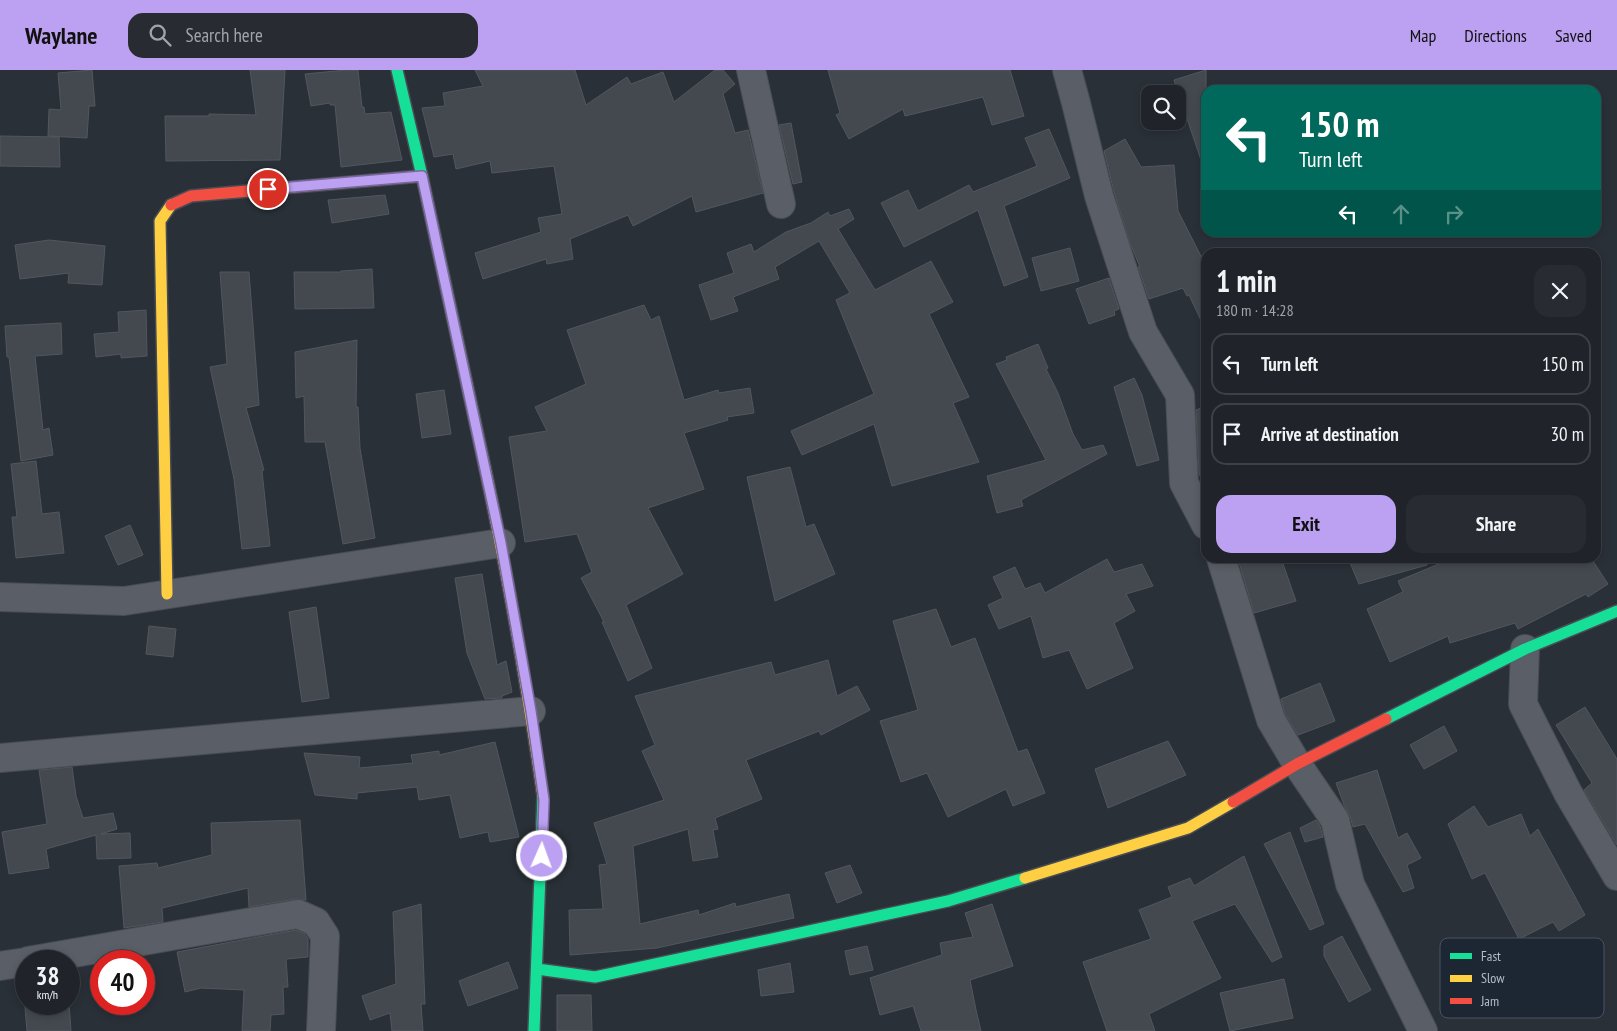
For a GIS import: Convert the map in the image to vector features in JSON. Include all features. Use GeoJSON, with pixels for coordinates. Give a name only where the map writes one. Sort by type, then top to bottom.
{"type":"FeatureCollection","features":[{"type":"Feature","properties":{"kind":"street"},"geometry":{"type":"LineString","coordinates":[[397,70],[422,176],[501,543],[531,711],[544,800],[534,1031]]}},
{"type":"Feature","properties":{"kind":"street"},"geometry":{"type":"LineString","coordinates":[[751,70],[781,204]]}},
{"type":"Feature","properties":{"kind":"street"},"geometry":{"type":"LineString","coordinates":[[1066,70],[1076,102],[1098,196],[1143,332],[1180,395],[1184,483],[1201,515]]}},
{"type":"Feature","properties":{"kind":"street"},"geometry":{"type":"LineString","coordinates":[[167,594],[160,221],[170,206],[191,196],[422,176]]}},
{"type":"Feature","properties":{"kind":"street"},"geometry":{"type":"LineString","coordinates":[[0,597],[124,601],[501,543]]}},
{"type":"Feature","properties":{"kind":"street"},"geometry":{"type":"LineString","coordinates":[[1223,563],[1271,720],[1297,764],[1335,820],[1350,884],[1423,1031]]}},
{"type":"Feature","properties":{"kind":"street"},"geometry":{"type":"LineString","coordinates":[[537,970],[595,977],[948,901],[1188,828],[1297,764],[1525,648],[1617,611]]}},
{"type":"Feature","properties":{"kind":"street"},"geometry":{"type":"LineString","coordinates":[[1525,648],[1523,704],[1568,793],[1617,876]]}},
{"type":"Feature","properties":{"kind":"street"},"geometry":{"type":"LineString","coordinates":[[0,758],[531,711]]}},
{"type":"Feature","properties":{"kind":"street"},"geometry":{"type":"LineString","coordinates":[[80,952],[298,914],[316,922],[326,936],[321,1031]]}},
{"type":"Feature","properties":{"kind":"street"},"geometry":{"type":"LineString","coordinates":[[0,966],[15,963]]}},
{"type":"Feature","properties":{"kind":"building"},"geometry":{"type":"Polygon","coordinates":[[[92,70],[95,106],[89,106],[87,138],[48,136],[49,109],[61,110],[58,73],[92,70]]]}},
{"type":"Feature","properties":{"kind":"building"},"geometry":{"type":"Polygon","coordinates":[[[250,70],[285,70],[280,160],[166,161],[165,116],[209,116],[209,114],[256,115],[250,70]]]}},
{"type":"Feature","properties":{"kind":"building"},"geometry":{"type":"Polygon","coordinates":[[[358,70],[362,107],[364,107],[365,114],[391,112],[402,160],[341,167],[335,105],[330,105],[330,103],[311,106],[305,74],[358,70]]]}},
{"type":"Feature","properties":{"kind":"building"},"geometry":{"type":"Polygon","coordinates":[[[475,70],[575,70],[586,105],[627,77],[631,84],[663,72],[674,102],[715,70],[723,70],[735,84],[723,94],[735,133],[748,130],[763,193],[696,212],[692,196],[633,226],[628,215],[570,239],[573,259],[547,264],[546,259],[483,279],[475,253],[541,232],[538,218],[562,214],[554,166],[492,173],[490,161],[456,169],[453,154],[434,157],[422,108],[445,106],[443,93],[483,86],[475,70]]]}},
{"type":"Feature","properties":{"kind":"building"},"geometry":{"type":"Polygon","coordinates":[[[828,70],[1010,70],[1024,116],[992,125],[983,97],[905,116],[903,109],[849,139],[836,115],[840,113],[828,70]]]}},
{"type":"Feature","properties":{"kind":"building"},"geometry":{"type":"Polygon","coordinates":[[[1206,70],[1206,85],[1201,85],[1201,160],[1186,116],[1186,85],[1176,85],[1174,80],[1206,70]]]}},
{"type":"Feature","properties":{"kind":"building"},"geometry":{"type":"Polygon","coordinates":[[[791,123],[802,182],[793,184],[779,125],[791,123]]]}},
{"type":"Feature","properties":{"kind":"building"},"geometry":{"type":"Polygon","coordinates":[[[1049,129],[1070,178],[1004,206],[1028,277],[1004,286],[978,210],[904,247],[881,203],[908,190],[918,211],[969,185],[973,192],[1037,166],[1025,138],[1049,129]]]}},
{"type":"Feature","properties":{"kind":"building"},"geometry":{"type":"Polygon","coordinates":[[[0,136],[59,137],[60,167],[0,166],[0,136]]]}},
{"type":"Feature","properties":{"kind":"building"},"geometry":{"type":"Polygon","coordinates":[[[1125,139],[1141,167],[1174,165],[1178,211],[1201,256],[1201,320],[1189,295],[1187,296],[1183,288],[1149,299],[1114,192],[1104,151],[1125,139]]]}},
{"type":"Feature","properties":{"kind":"building"},"geometry":{"type":"Polygon","coordinates":[[[385,195],[389,214],[332,223],[328,200],[385,195]]]}},
{"type":"Feature","properties":{"kind":"building"},"geometry":{"type":"Polygon","coordinates":[[[849,209],[854,219],[838,229],[875,290],[931,261],[953,302],[929,314],[969,397],[953,403],[979,462],[892,486],[874,424],[802,455],[791,431],[874,394],[836,300],[850,293],[819,241],[775,267],[779,279],[733,297],[738,311],[711,320],[699,285],[734,273],[727,253],[751,244],[754,252],[786,232],[811,223],[828,212],[830,216],[849,209]]]}},
{"type":"Feature","properties":{"kind":"building"},"geometry":{"type":"Polygon","coordinates":[[[49,240],[105,246],[102,285],[68,283],[69,273],[20,279],[15,245],[49,240]]]}},
{"type":"Feature","properties":{"kind":"building"},"geometry":{"type":"Polygon","coordinates":[[[1070,248],[1079,281],[1041,291],[1032,258],[1070,248]]]}},
{"type":"Feature","properties":{"kind":"building"},"geometry":{"type":"Polygon","coordinates":[[[372,269],[374,308],[295,309],[294,272],[341,272],[372,269]]]}},
{"type":"Feature","properties":{"kind":"building"},"geometry":{"type":"Polygon","coordinates":[[[220,272],[249,272],[259,405],[246,408],[264,470],[262,471],[270,546],[242,549],[234,479],[210,367],[227,364],[220,272]]]}},
{"type":"Feature","properties":{"kind":"building"},"geometry":{"type":"Polygon","coordinates":[[[1109,278],[1119,309],[1114,311],[1115,315],[1089,324],[1076,289],[1109,278]]]}},
{"type":"Feature","properties":{"kind":"building"},"geometry":{"type":"Polygon","coordinates":[[[644,305],[651,320],[659,316],[684,400],[718,390],[719,393],[750,388],[754,413],[727,417],[728,420],[684,433],[704,489],[648,508],[683,574],[626,605],[652,668],[628,681],[602,622],[604,622],[581,578],[592,572],[577,534],[525,542],[509,437],[547,431],[535,407],[586,384],[567,330],[644,305]]]}},
{"type":"Feature","properties":{"kind":"building"},"geometry":{"type":"Polygon","coordinates":[[[146,310],[147,356],[121,358],[121,354],[96,357],[94,334],[119,332],[118,312],[146,310]]]}},
{"type":"Feature","properties":{"kind":"building"},"geometry":{"type":"Polygon","coordinates":[[[61,323],[62,354],[35,356],[43,430],[49,428],[53,455],[21,461],[9,357],[7,357],[5,326],[61,323]]]}},
{"type":"Feature","properties":{"kind":"building"},"geometry":{"type":"Polygon","coordinates":[[[357,340],[356,407],[358,407],[360,448],[375,538],[343,544],[325,442],[305,442],[304,396],[296,398],[295,352],[357,340]]]}},
{"type":"Feature","properties":{"kind":"building"},"geometry":{"type":"Polygon","coordinates":[[[1038,344],[1048,368],[1046,369],[1058,393],[1073,434],[1082,450],[1103,445],[1107,454],[1021,500],[1023,506],[997,513],[987,476],[1046,460],[996,364],[1007,360],[1006,357],[1038,344]]]}},
{"type":"Feature","properties":{"kind":"building"},"geometry":{"type":"Polygon","coordinates":[[[1134,378],[1142,395],[1159,460],[1137,466],[1114,387],[1134,378]]]}},
{"type":"Feature","properties":{"kind":"building"},"geometry":{"type":"Polygon","coordinates":[[[444,390],[451,434],[422,438],[416,394],[444,390]]]}},
{"type":"Feature","properties":{"kind":"building"},"geometry":{"type":"Polygon","coordinates":[[[1201,408],[1201,478],[1199,474],[1196,410],[1201,408]]]}},
{"type":"Feature","properties":{"kind":"building"},"geometry":{"type":"Polygon","coordinates":[[[36,461],[42,514],[59,512],[64,553],[16,558],[12,517],[17,517],[11,464],[36,461]]]}},
{"type":"Feature","properties":{"kind":"building"},"geometry":{"type":"Polygon","coordinates":[[[790,467],[806,527],[814,524],[835,574],[775,601],[747,477],[790,467]]]}},
{"type":"Feature","properties":{"kind":"building"},"geometry":{"type":"Polygon","coordinates":[[[130,525],[143,555],[118,565],[105,536],[130,525]]]}},
{"type":"Feature","properties":{"kind":"building"},"geometry":{"type":"Polygon","coordinates":[[[1107,559],[1114,572],[1142,564],[1153,586],[1126,594],[1135,611],[1114,623],[1133,668],[1087,689],[1069,650],[1043,658],[1031,616],[999,629],[988,605],[1003,598],[993,577],[1015,567],[1025,589],[1040,583],[1045,593],[1107,559]]]}},
{"type":"Feature","properties":{"kind":"building"},"geometry":{"type":"Polygon","coordinates":[[[1239,563],[1283,563],[1296,601],[1254,613],[1239,563]]]}},
{"type":"Feature","properties":{"kind":"building"},"geometry":{"type":"Polygon","coordinates":[[[1350,563],[1427,563],[1427,565],[1359,584],[1350,563]]]}},
{"type":"Feature","properties":{"kind":"building"},"geometry":{"type":"Polygon","coordinates":[[[1441,563],[1594,563],[1608,584],[1588,597],[1586,594],[1518,629],[1515,623],[1450,643],[1448,636],[1390,662],[1367,609],[1403,592],[1398,581],[1441,563]]]}},
{"type":"Feature","properties":{"kind":"building"},"geometry":{"type":"Polygon","coordinates":[[[482,574],[497,665],[506,661],[512,692],[502,696],[502,698],[485,699],[467,653],[455,578],[482,574]]]}},
{"type":"Feature","properties":{"kind":"building"},"geometry":{"type":"Polygon","coordinates":[[[316,607],[329,698],[302,702],[289,612],[316,607]]]}},
{"type":"Feature","properties":{"kind":"building"},"geometry":{"type":"Polygon","coordinates":[[[936,609],[951,647],[975,638],[1018,752],[1027,749],[1045,793],[1013,806],[1006,789],[948,817],[927,773],[901,782],[880,721],[918,710],[893,621],[936,609]]]}},
{"type":"Feature","properties":{"kind":"building"},"geometry":{"type":"Polygon","coordinates":[[[149,626],[176,629],[173,657],[146,654],[149,626]]]}},
{"type":"Feature","properties":{"kind":"building"},"geometry":{"type":"Polygon","coordinates":[[[828,660],[837,696],[857,686],[870,710],[821,735],[819,731],[746,760],[762,799],[715,818],[718,829],[713,830],[718,857],[693,861],[688,829],[633,846],[640,924],[698,910],[699,915],[735,903],[736,907],[789,894],[794,918],[657,948],[570,955],[569,910],[603,909],[599,865],[607,864],[594,823],[664,800],[642,751],[655,745],[635,696],[771,662],[775,675],[828,660]]]}},
{"type":"Feature","properties":{"kind":"building"},"geometry":{"type":"Polygon","coordinates":[[[1320,683],[1335,721],[1298,735],[1285,714],[1281,699],[1320,683]]]}},
{"type":"Feature","properties":{"kind":"building"},"geometry":{"type":"Polygon","coordinates":[[[1585,707],[1617,759],[1617,845],[1584,790],[1592,783],[1556,725],[1585,707]]]}},
{"type":"Feature","properties":{"kind":"building"},"geometry":{"type":"Polygon","coordinates":[[[1444,726],[1457,751],[1424,769],[1410,745],[1444,726]]]}},
{"type":"Feature","properties":{"kind":"building"},"geometry":{"type":"Polygon","coordinates":[[[1168,741],[1186,775],[1108,808],[1095,769],[1168,741]]]}},
{"type":"Feature","properties":{"kind":"building"},"geometry":{"type":"Polygon","coordinates":[[[495,742],[519,837],[490,842],[488,832],[460,838],[450,795],[419,800],[417,787],[357,793],[357,799],[315,795],[304,753],[360,757],[359,768],[413,763],[411,755],[439,751],[439,755],[495,742]]]}},
{"type":"Feature","properties":{"kind":"building"},"geometry":{"type":"Polygon","coordinates":[[[72,767],[76,796],[83,818],[113,813],[117,829],[101,834],[130,833],[131,858],[97,859],[96,835],[46,849],[49,868],[9,874],[2,832],[47,824],[39,770],[72,767]]]}},
{"type":"Feature","properties":{"kind":"building"},"geometry":{"type":"Polygon","coordinates":[[[1377,770],[1398,838],[1407,833],[1421,858],[1407,865],[1414,888],[1403,892],[1365,824],[1353,827],[1336,783],[1377,770]]]}},
{"type":"Feature","properties":{"kind":"building"},"geometry":{"type":"Polygon","coordinates":[[[1474,806],[1488,827],[1521,814],[1530,836],[1538,829],[1585,915],[1559,931],[1553,922],[1518,938],[1485,873],[1472,879],[1448,824],[1474,806]]]}},
{"type":"Feature","properties":{"kind":"building"},"geometry":{"type":"Polygon","coordinates":[[[300,820],[306,900],[295,899],[249,907],[248,888],[162,908],[163,922],[124,928],[119,866],[157,863],[158,868],[212,855],[211,823],[300,820]]]}},
{"type":"Feature","properties":{"kind":"building"},"geometry":{"type":"Polygon","coordinates":[[[1316,820],[1323,837],[1305,842],[1300,828],[1316,820]]]}},
{"type":"Feature","properties":{"kind":"building"},"geometry":{"type":"Polygon","coordinates":[[[1290,832],[1324,924],[1310,930],[1264,844],[1290,832]]]}},
{"type":"Feature","properties":{"kind":"building"},"geometry":{"type":"Polygon","coordinates":[[[1244,856],[1282,957],[1272,962],[1235,904],[1192,921],[1221,978],[1149,1014],[1155,1031],[1107,1031],[1083,962],[1151,939],[1139,910],[1172,897],[1168,887],[1190,878],[1194,886],[1244,856]]]}},
{"type":"Feature","properties":{"kind":"building"},"geometry":{"type":"Polygon","coordinates":[[[850,865],[862,893],[837,903],[825,873],[850,865]]]}},
{"type":"Feature","properties":{"kind":"building"},"geometry":{"type":"Polygon","coordinates":[[[421,904],[425,1004],[421,1004],[423,1031],[392,1031],[390,1013],[370,1020],[362,996],[396,984],[393,912],[421,904]]]}},
{"type":"Feature","properties":{"kind":"building"},"geometry":{"type":"Polygon","coordinates":[[[992,904],[1013,966],[970,980],[981,1031],[921,1031],[913,1006],[880,1015],[870,978],[942,955],[940,943],[973,937],[965,913],[992,904]]]}},
{"type":"Feature","properties":{"kind":"building"},"geometry":{"type":"Polygon","coordinates":[[[296,930],[305,934],[308,939],[308,957],[286,959],[288,987],[283,987],[284,1014],[271,1015],[270,1031],[242,1031],[244,990],[201,988],[185,992],[177,952],[296,930]]]}},
{"type":"Feature","properties":{"kind":"building"},"geometry":{"type":"Polygon","coordinates":[[[1342,936],[1371,990],[1349,1002],[1324,956],[1324,946],[1342,936]]]}},
{"type":"Feature","properties":{"kind":"building"},"geometry":{"type":"Polygon","coordinates":[[[867,946],[873,970],[850,975],[845,951],[867,946]]]}},
{"type":"Feature","properties":{"kind":"building"},"geometry":{"type":"Polygon","coordinates":[[[508,962],[518,988],[468,1006],[459,981],[508,962]]]}},
{"type":"Feature","properties":{"kind":"building"},"geometry":{"type":"Polygon","coordinates":[[[790,963],[794,992],[761,996],[758,970],[790,963]]]}},
{"type":"Feature","properties":{"kind":"building"},"geometry":{"type":"Polygon","coordinates":[[[1284,979],[1293,1018],[1230,1031],[1220,993],[1284,979]]]}},
{"type":"Feature","properties":{"kind":"building"},"geometry":{"type":"Polygon","coordinates":[[[557,995],[591,995],[592,1031],[557,1031],[557,995]]]}},
{"type":"Feature","properties":{"kind":"building"},"geometry":{"type":"Polygon","coordinates":[[[26,1015],[70,1015],[71,1031],[27,1031],[26,1015]]]}},
{"type":"Feature","properties":{"kind":"traffic: fast"},"geometry":{"type":"LineString","coordinates":[[397,70],[422,176],[485,468]]}},
{"type":"Feature","properties":{"kind":"traffic: fast"},"geometry":{"type":"LineString","coordinates":[[1386,719],[1525,649],[1617,611]]}},
{"type":"Feature","properties":{"kind":"traffic: fast"},"geometry":{"type":"LineString","coordinates":[[534,1031],[543,796]]}},
{"type":"Feature","properties":{"kind":"traffic: fast"},"geometry":{"type":"LineString","coordinates":[[537,969],[595,977],[948,901],[1025,878]]}},
{"type":"Feature","properties":{"kind":"traffic: slow"},"geometry":{"type":"LineString","coordinates":[[167,594],[160,221],[171,205]]}},
{"type":"Feature","properties":{"kind":"traffic: slow"},"geometry":{"type":"LineString","coordinates":[[485,468],[517,631],[543,796]]}},
{"type":"Feature","properties":{"kind":"traffic: slow"},"geometry":{"type":"LineString","coordinates":[[1025,878],[1188,828],[1233,802]]}},
{"type":"Feature","properties":{"kind":"traffic: jam"},"geometry":{"type":"LineString","coordinates":[[171,205],[191,196],[422,176]]}},
{"type":"Feature","properties":{"kind":"traffic: jam"},"geometry":{"type":"LineString","coordinates":[[1233,802],[1297,764],[1386,719]]}},
{"type":"Feature","properties":{"kind":"route"},"geometry":{"type":"LineString","coordinates":[[268,189],[422,176],[501,543],[531,711],[544,800],[542,856]]}}]}
